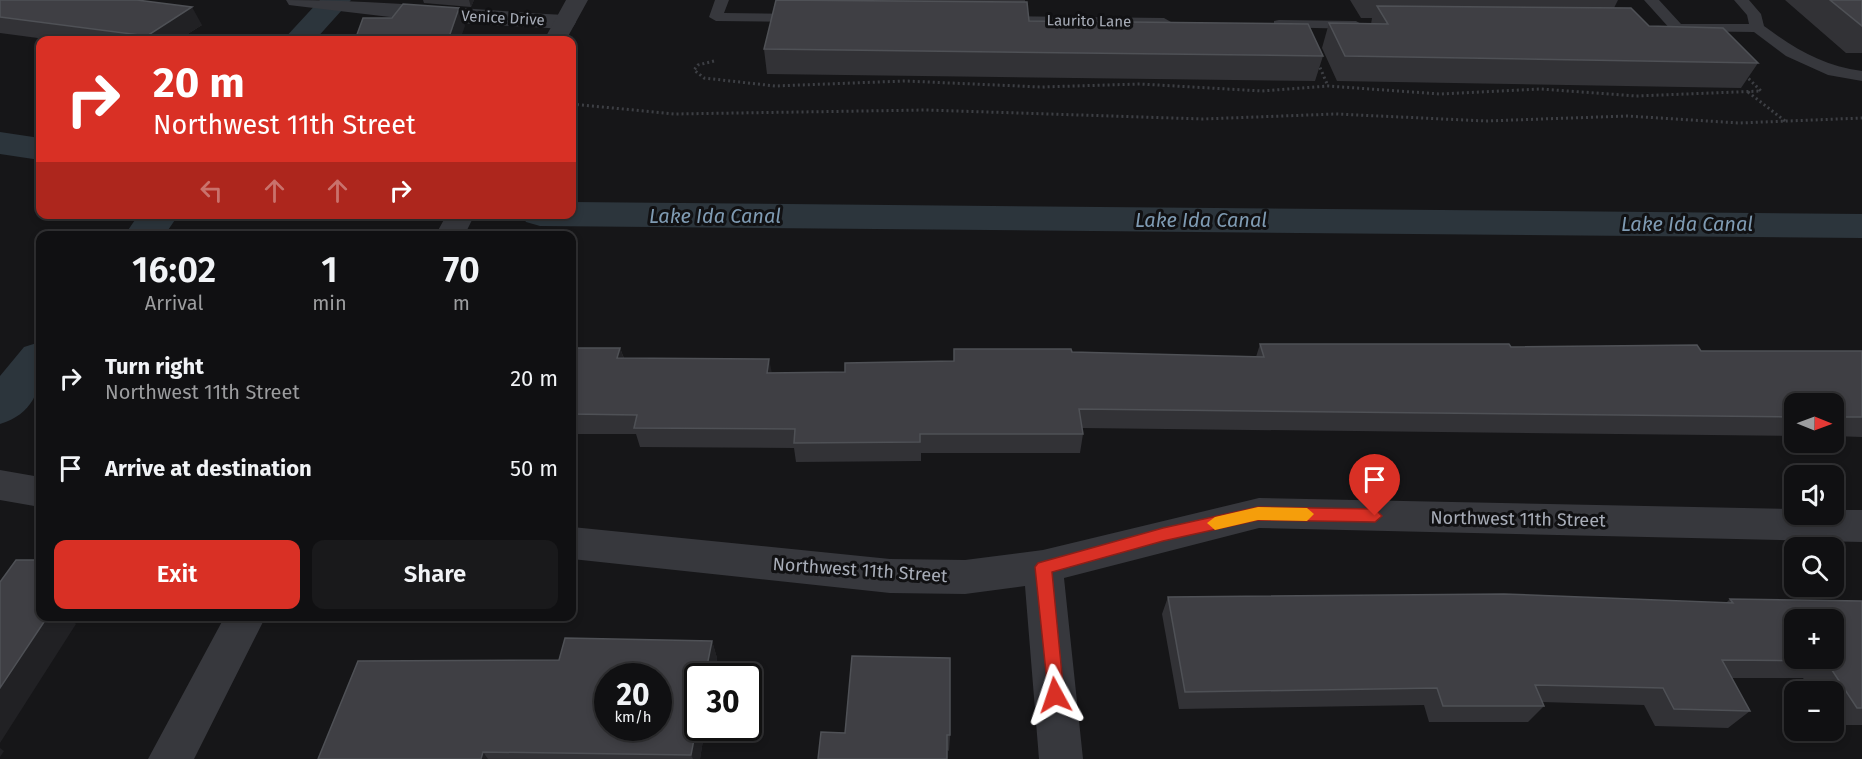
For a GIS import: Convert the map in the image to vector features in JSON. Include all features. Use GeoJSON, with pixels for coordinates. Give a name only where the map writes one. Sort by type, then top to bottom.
{"type":"FeatureCollection","features":[{"type":"Feature","properties":{"kind":"street","name":"Venice Drive"},"geometry":{"type":"LineString","coordinates":[[297,0],[560,31]]}},
{"type":"Feature","properties":{"kind":"street"},"geometry":{"type":"LineString","coordinates":[[560,31],[577,0]]}},
{"type":"Feature","properties":{"kind":"street","name":"Northwest 11th Street"},"geometry":{"type":"LineString","coordinates":[[576,543],[890,576],[965,577],[1043,567],[1163,535],[1258,513],[1862,526]]}},
{"type":"Feature","properties":{"kind":"street"},"geometry":{"type":"LineString","coordinates":[[1043,567],[1061,759]]}},
{"type":"Feature","properties":{"kind":"street"},"geometry":{"type":"LineString","coordinates":[[170,759],[243,621]]}},
{"type":"Feature","properties":{"kind":"lane"},"geometry":{"type":"LineString","coordinates":[[722,0],[716,17],[817,18]]}},
{"type":"Feature","properties":{"kind":"lane"},"geometry":{"type":"LineString","coordinates":[[1652,0],[1677,28]]}},
{"type":"Feature","properties":{"kind":"lane"},"geometry":{"type":"LineString","coordinates":[[1742,0],[1754,14],[1757,28]]}},
{"type":"Feature","properties":{"kind":"lane","name":"Laurito Lane"},"geometry":{"type":"LineString","coordinates":[[987,20],[1176,22]]}},
{"type":"Feature","properties":{"kind":"lane"},"geometry":{"type":"LineString","coordinates":[[1269,24],[1372,25]]}},
{"type":"Feature","properties":{"kind":"lane"},"geometry":{"type":"LineString","coordinates":[[1654,28],[1757,28],[1791,52],[1833,72],[1862,76]]}},
{"type":"Feature","properties":{"kind":"path"},"geometry":{"type":"LineString","coordinates":[[1314,54],[1328,86]]}},
{"type":"Feature","properties":{"kind":"path"},"geometry":{"type":"LineString","coordinates":[[714,61],[698,65],[694,70],[704,78],[776,86],[905,81],[1041,87],[1140,84],[1262,91],[1328,86],[1440,94],[1541,89],[1636,96],[1761,91],[1740,71]]}},
{"type":"Feature","properties":{"kind":"path"},"geometry":{"type":"LineString","coordinates":[[1748,92],[1785,121]]}},
{"type":"Feature","properties":{"kind":"path"},"geometry":{"type":"LineString","coordinates":[[576,104],[674,114],[926,110],[1203,119],[1320,114],[1467,121],[1605,116],[1739,123],[1862,118]]}},
{"type":"Feature","properties":{"kind":"building"},"geometry":{"type":"Polygon","coordinates":[[[0,0],[137,0],[192,7],[147,36],[0,17],[0,0]]]}},
{"type":"Feature","properties":{"kind":"building"},"geometry":{"type":"Polygon","coordinates":[[[776,0],[1027,2],[1029,21],[1308,24],[1323,56],[764,49],[776,0]]]}},
{"type":"Feature","properties":{"kind":"building"},"geometry":{"type":"Polygon","coordinates":[[[1830,0],[1862,0],[1862,26],[1830,0]]]}},
{"type":"Feature","properties":{"kind":"building"},"geometry":{"type":"Polygon","coordinates":[[[403,4],[459,8],[449,36],[356,36],[363,18],[392,18],[403,4]]]}},
{"type":"Feature","properties":{"kind":"building"},"geometry":{"type":"Polygon","coordinates":[[[1377,6],[1631,8],[1649,26],[1723,28],[1758,63],[1345,56],[1329,23],[1388,24],[1377,6]]]}},
{"type":"Feature","properties":{"kind":"building"},"geometry":{"type":"Polygon","coordinates":[[[1260,344],[1509,344],[1511,347],[1697,345],[1701,351],[1862,351],[1862,417],[1844,417],[1844,393],[1784,393],[1784,417],[1079,409],[1083,434],[920,434],[920,442],[794,443],[795,429],[634,428],[637,415],[576,414],[576,348],[620,348],[617,358],[769,359],[767,373],[845,372],[845,363],[954,361],[954,349],[1071,349],[1072,352],[1264,357],[1260,344]]]}},
{"type":"Feature","properties":{"kind":"building"},"geometry":{"type":"Polygon","coordinates":[[[16,560],[36,560],[36,621],[45,621],[0,688],[0,582],[16,560]]]}},
{"type":"Feature","properties":{"kind":"building"},"geometry":{"type":"Polygon","coordinates":[[[1504,594],[1733,603],[1730,599],[1862,601],[1862,708],[1857,708],[1844,688],[1844,681],[1839,681],[1831,669],[1844,669],[1844,609],[1784,609],[1784,661],[1722,660],[1750,711],[1674,709],[1663,688],[1535,685],[1544,706],[1443,706],[1437,688],[1185,692],[1168,597],[1504,594]]]}},
{"type":"Feature","properties":{"kind":"building"},"geometry":{"type":"Polygon","coordinates":[[[565,638],[712,641],[708,663],[684,663],[684,741],[694,741],[691,755],[483,752],[481,759],[318,759],[358,661],[559,660],[565,638]]]}},
{"type":"Feature","properties":{"kind":"building"},"geometry":{"type":"Polygon","coordinates":[[[852,656],[950,658],[950,735],[947,735],[947,759],[818,759],[821,732],[845,733],[852,656]]]}},
{"type":"Feature","properties":{"kind":"waterway"},"geometry":{"type":"LineString","coordinates":[[302,36],[336,0]]}},
{"type":"Feature","properties":{"kind":"waterway","name":"Lake Ida Canal"},"geometry":{"type":"LineString","coordinates":[[0,143],[36,148]]}},
{"type":"Feature","properties":{"kind":"waterway","name":"Lake Ida Canal"},"geometry":{"type":"LineString","coordinates":[[576,214],[1862,226]]}},
{"type":"Feature","properties":{"kind":"waterway"},"geometry":{"type":"LineString","coordinates":[[147,231],[156,219]]}},
{"type":"Feature","properties":{"kind":"waterway"},"geometry":{"type":"LineString","coordinates":[[0,407],[36,363]]}},
{"type":"Feature","properties":{"kind":"slow traffic"},"geometry":{"type":"LineString","coordinates":[[1215,523],[1258,513],[1307,514]]}},
{"type":"Feature","properties":{"kind":"route"},"geometry":{"type":"LineString","coordinates":[[1055,695],[1043,567],[1163,535],[1258,513],[1375,516]]}}]}
